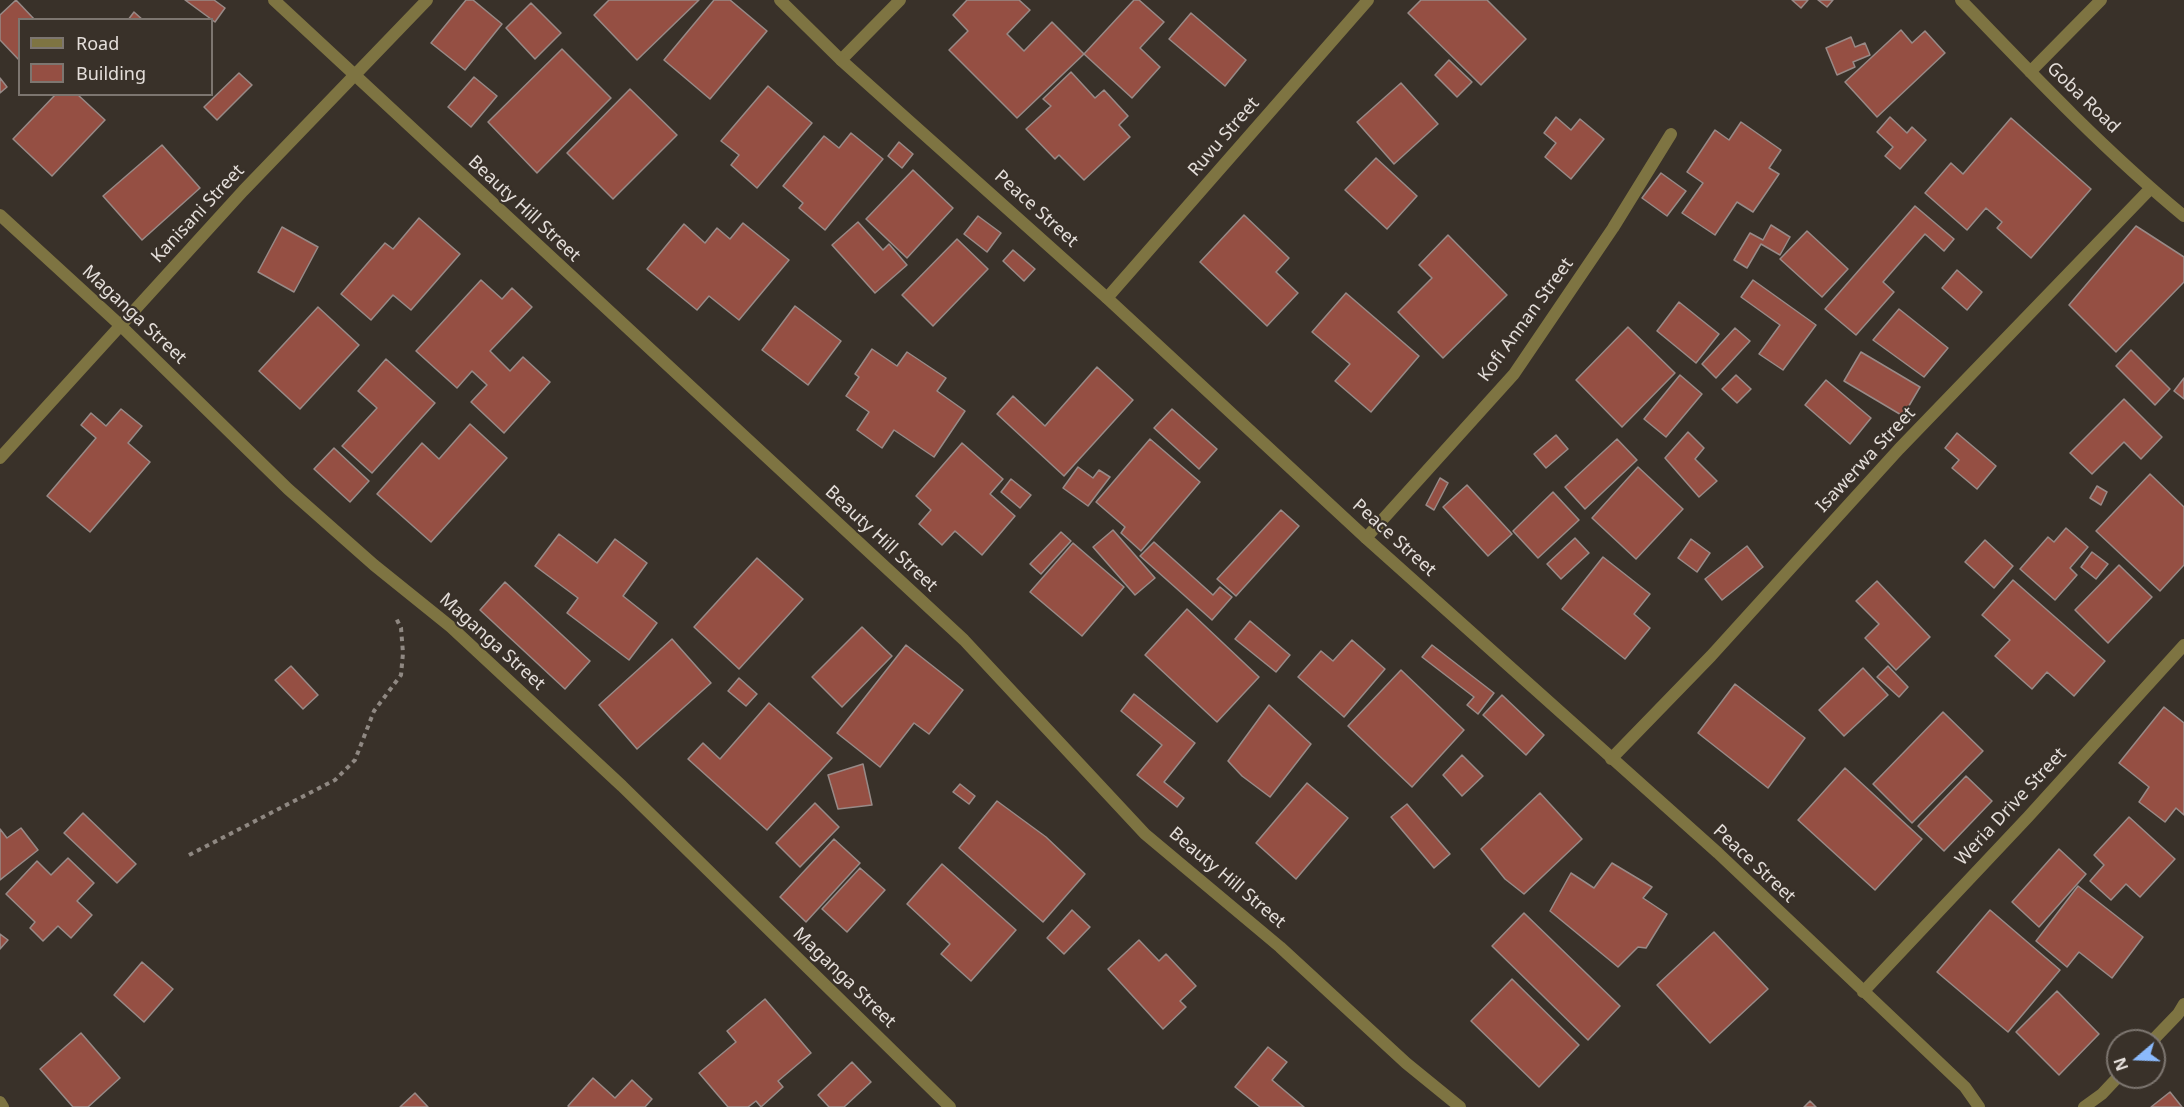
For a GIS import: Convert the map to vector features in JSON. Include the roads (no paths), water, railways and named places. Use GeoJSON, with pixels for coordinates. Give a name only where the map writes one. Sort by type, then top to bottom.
{"type":"FeatureCollection","features":[{"type":"Feature","properties":{"kind":"street","name":"Beauty Hill Street"},"geometry":{"type":"LineString","coordinates":[[273,0],[964,640],[1145,834],[1280,947],[1406,1063],[1460,1107]]}},
{"type":"Feature","properties":{"kind":"street","name":"Kanisani Street"},"geometry":{"type":"LineString","coordinates":[[0,458],[120,325],[427,0]]}},
{"type":"Feature","properties":{"kind":"street","name":"Peace Street"},"geometry":{"type":"LineString","coordinates":[[780,0],[841,60],[1107,298],[1366,538],[1718,853],[1965,1087],[1979,1107]]}},
{"type":"Feature","properties":{"kind":"street"},"geometry":{"type":"LineString","coordinates":[[841,60],[900,0]]}},
{"type":"Feature","properties":{"kind":"street","name":"Ruvu Street"},"geometry":{"type":"LineString","coordinates":[[1107,298],[1368,0]]}},
{"type":"Feature","properties":{"kind":"street","name":"Goba Road"},"geometry":{"type":"LineString","coordinates":[[1961,0],[2030,72],[2151,188],[2184,216]]}},
{"type":"Feature","properties":{"kind":"street"},"geometry":{"type":"LineString","coordinates":[[2030,72],[2101,0]]}},
{"type":"Feature","properties":{"kind":"street","name":"Kofi Annan Street"},"geometry":{"type":"LineString","coordinates":[[1366,538],[1514,374],[1613,228],[1671,134]]}},
{"type":"Feature","properties":{"kind":"street","name":"Isawerwa Street"},"geometry":{"type":"LineString","coordinates":[[1611,759],[1711,656],[1899,449],[2151,188]]}},
{"type":"Feature","properties":{"kind":"street","name":"Maganga Street"},"geometry":{"type":"LineString","coordinates":[[0,215],[120,325],[288,489],[374,565],[451,627],[622,786],[950,1107]]}},
{"type":"Feature","properties":{"kind":"street","name":"Weria Drive Street"},"geometry":{"type":"LineString","coordinates":[[1863,992],[2028,817],[2184,645]]}},
{"type":"Feature","properties":{"kind":"street"},"geometry":{"type":"LineString","coordinates":[[2165,1029],[2182,1014]]}},
{"type":"Feature","properties":{"kind":"street"},"geometry":{"type":"LineString","coordinates":[[2084,1107],[2107,1089]]}},
{"type":"Feature","properties":{"kind":"street"},"geometry":{"type":"LineString","coordinates":[[0,1102],[3,1107]]}}]}
